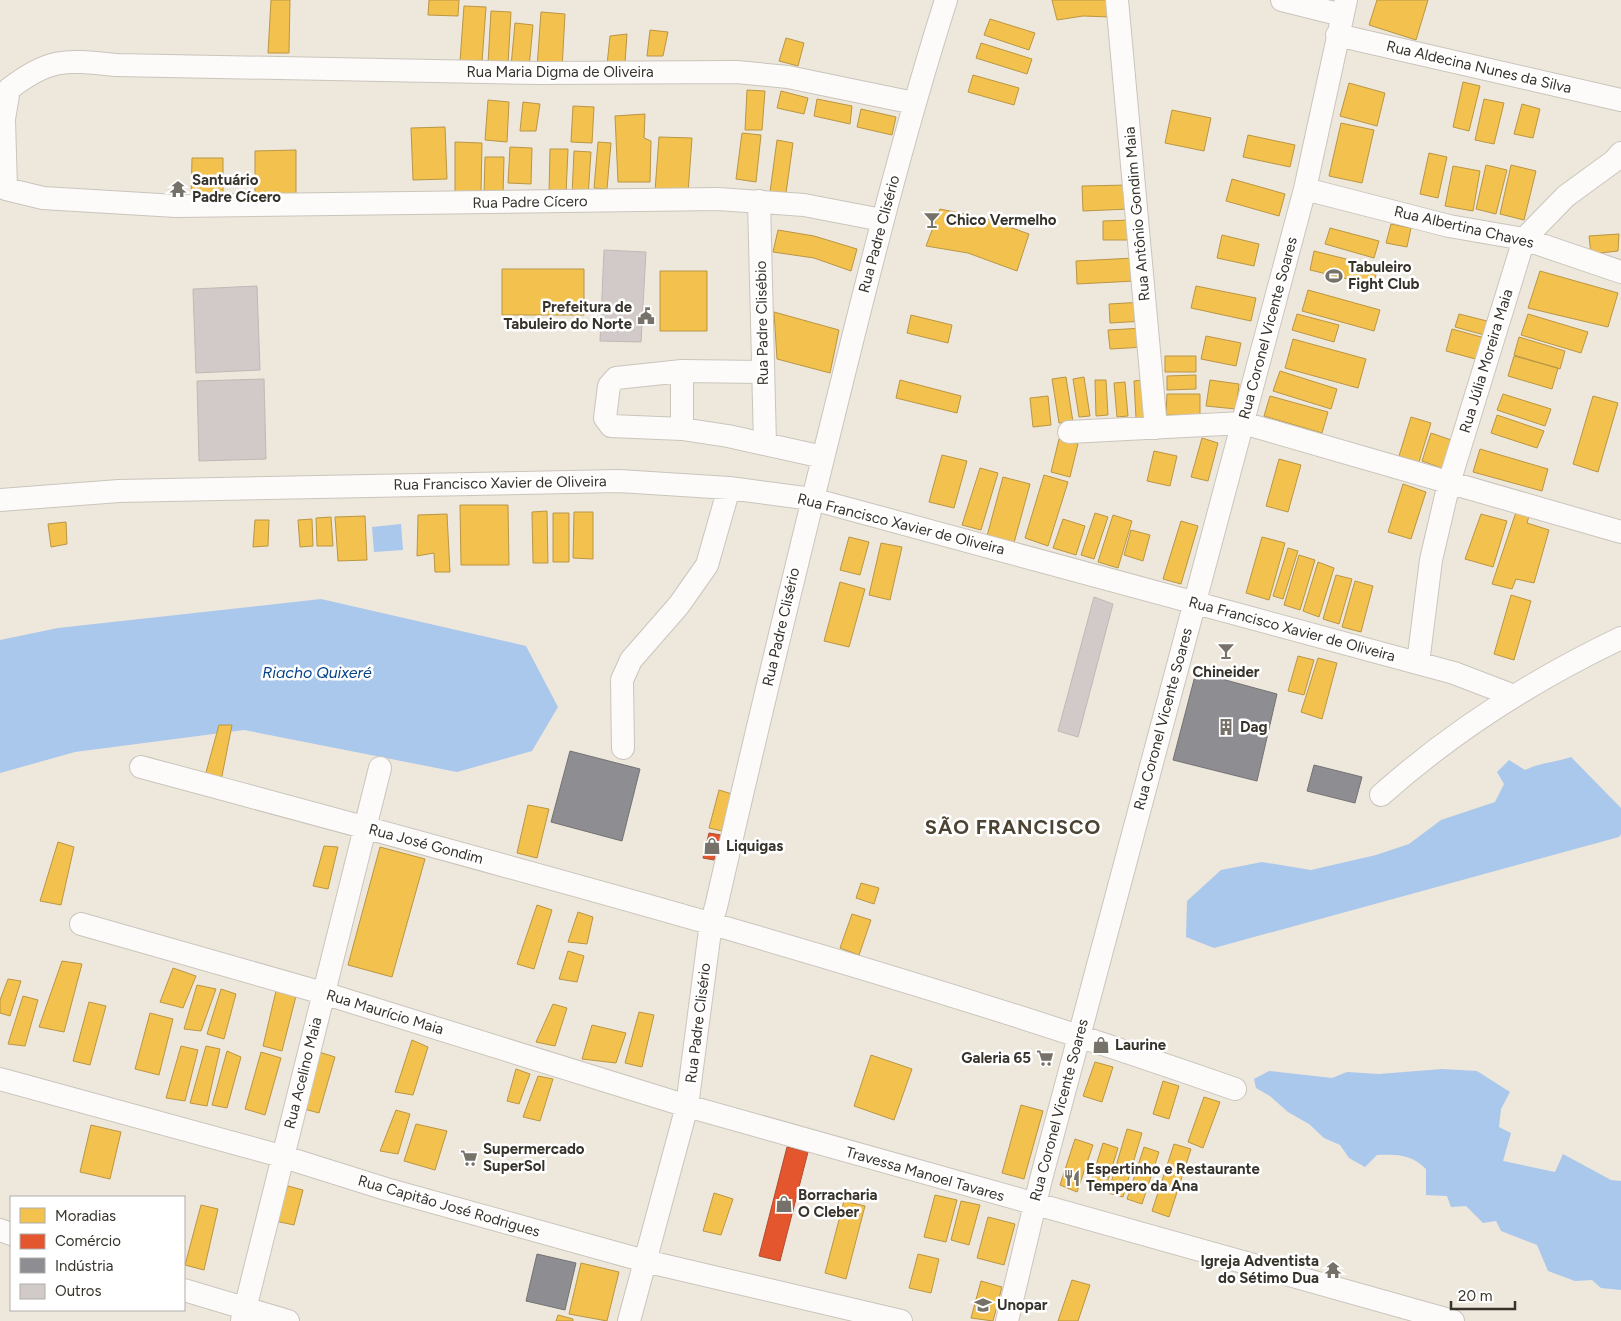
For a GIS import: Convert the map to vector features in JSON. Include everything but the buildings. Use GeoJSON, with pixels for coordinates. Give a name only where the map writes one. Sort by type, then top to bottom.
{"type":"FeatureCollection","features":[{"type":"Feature","properties":{"kind":"street","name":"Rua Padre Clisério"},"geometry":{"type":"LineString","coordinates":[[629,1321],[687,1106],[711,923],[812,499],[882,220],[914,103],[946,0]]}},
{"type":"Feature","properties":{"kind":"street","name":"Rua Antônio Gondim Maia"},"geometry":{"type":"LineString","coordinates":[[1117,0],[1156,428]]}},
{"type":"Feature","properties":{"kind":"street","name":"Rua Aldecina Nunes da Silva"},"geometry":{"type":"LineString","coordinates":[[1282,0],[1342,16],[1621,100]]}},
{"type":"Feature","properties":{"kind":"street","name":"Rua Coronel Vicente Soares"},"geometry":{"type":"LineString","coordinates":[[1007,1321],[1034,1206],[1079,1035],[1305,189],[1342,16]]}},
{"type":"Feature","properties":{"kind":"street","name":"Rua Maria Digma de Oliveira"},"geometry":{"type":"LineString","coordinates":[[3,190],[4,119],[9,89],[26,75],[46,65],[67,61],[116,65],[538,73],[737,72],[788,77],[914,103]]}},
{"type":"Feature","properties":{"kind":"street"},"geometry":{"type":"LineString","coordinates":[[1524,239],[1566,196],[1614,161],[1621,153]]}},
{"type":"Feature","properties":{"kind":"street","name":"Rua Albertina Chaves"},"geometry":{"type":"LineString","coordinates":[[1305,189],[1449,226],[1524,239],[1621,272]]}},
{"type":"Feature","properties":{"kind":"street","name":"Rua Padre Cícero"},"geometry":{"type":"LineString","coordinates":[[3,190],[43,198],[176,206],[718,199],[804,205],[882,220]]}},
{"type":"Feature","properties":{"kind":"street","name":"Rua Padre Clisébio"},"geometry":{"type":"LineString","coordinates":[[760,201],[762,372],[765,444]]}},
{"type":"Feature","properties":{"kind":"street","name":"Rua Júlia Moreira Maia"},"geometry":{"type":"LineString","coordinates":[[1418,663],[1431,560],[1449,483],[1524,239]]}},
{"type":"Feature","properties":{"kind":"street"},"geometry":{"type":"LineString","coordinates":[[762,372],[682,372],[616,378],[609,386],[605,418],[611,426],[682,429],[823,457]]}},
{"type":"Feature","properties":{"kind":"street"},"geometry":{"type":"LineString","coordinates":[[682,372],[682,429]]}},
{"type":"Feature","properties":{"kind":"street"},"geometry":{"type":"LineString","coordinates":[[1068,432],[1243,423],[1621,532]]}},
{"type":"Feature","properties":{"kind":"street","name":"Rua Francisco Xavier de Oliveira"},"geometry":{"type":"LineString","coordinates":[[0,500],[119,491],[619,481],[729,488],[812,499],[1454,673],[1514,696]]}},
{"type":"Feature","properties":{"kind":"street"},"geometry":{"type":"LineString","coordinates":[[623,748],[622,680],[631,660],[679,605],[707,565],[729,488]]}},
{"type":"Feature","properties":{"kind":"street"},"geometry":{"type":"LineString","coordinates":[[1382,795],[1423,758],[1460,730],[1514,696],[1621,638]]}},
{"type":"Feature","properties":{"kind":"street","name":"Rua José Gondim"},"geometry":{"type":"LineString","coordinates":[[141,767],[711,923],[1079,1035],[1235,1089]]}},
{"type":"Feature","properties":{"kind":"street","name":"Rua Acelino Maia"},"geometry":{"type":"LineString","coordinates":[[243,1315],[281,1156],[380,768]]}},
{"type":"Feature","properties":{"kind":"street","name":"Rua Maurício Maia"},"geometry":{"type":"LineString","coordinates":[[81,924],[323,993],[687,1106]]}},
{"type":"Feature","properties":{"kind":"street","name":"Rua Capitão José Rodrigues"},"geometry":{"type":"LineString","coordinates":[[0,1079],[281,1156],[395,1191],[645,1261],[901,1321]]}},
{"type":"Feature","properties":{"kind":"street","name":"Travessa Manoel Tavares"},"geometry":{"type":"LineString","coordinates":[[687,1106],[1034,1206],[1453,1321]]}},
{"type":"Feature","properties":{"kind":"street"},"geometry":{"type":"LineString","coordinates":[[185,1290],[243,1315],[288,1321]]}},
{"type":"Feature","properties":{"kind":"water"},"geometry":{"type":"Polygon","coordinates":[[[401,524],[403,550],[374,552],[372,527],[401,524]]]}},
{"type":"Feature","properties":{"kind":"water","name":"Riacho Quixeré"},"geometry":{"type":"Polygon","coordinates":[[[321,599],[526,646],[558,707],[532,751],[457,772],[244,730],[75,752],[0,773],[0,640],[58,628],[321,599]]]}},
{"type":"Feature","properties":{"kind":"water"},"geometry":{"type":"Polygon","coordinates":[[[1571,757],[1621,808],[1621,834],[1619,837],[1214,948],[1186,937],[1187,901],[1221,870],[1262,862],[1311,870],[1376,855],[1409,844],[1441,820],[1495,802],[1504,784],[1497,772],[1509,760],[1525,770],[1537,765],[1571,757]]]}},
{"type":"Feature","properties":{"kind":"water"},"geometry":{"type":"Polygon","coordinates":[[[1442,1069],[1477,1071],[1510,1092],[1501,1109],[1499,1127],[1511,1133],[1503,1161],[1555,1172],[1563,1154],[1611,1180],[1621,1181],[1621,1290],[1601,1288],[1592,1280],[1575,1281],[1548,1271],[1537,1245],[1501,1231],[1496,1221],[1483,1223],[1466,1206],[1451,1207],[1447,1196],[1426,1195],[1426,1169],[1415,1160],[1397,1155],[1377,1155],[1365,1167],[1349,1158],[1340,1145],[1324,1138],[1309,1124],[1288,1112],[1270,1096],[1256,1088],[1254,1079],[1269,1071],[1332,1078],[1347,1072],[1379,1074],[1442,1069]]]}},
{"type":"Feature","properties":{"kind":"place","name":"Santuário Padre Cícero"},"geometry":{"type":"Point","coordinates":[178,189]}},
{"type":"Feature","properties":{"kind":"place","name":"Chico Vermelho"},"geometry":{"type":"Point","coordinates":[932,220]}},
{"type":"Feature","properties":{"kind":"place","name":"Tabuleiro Fight Club"},"geometry":{"type":"Point","coordinates":[1334,276]}},
{"type":"Feature","properties":{"kind":"place","name":"Prefeitura de Tabuleiro do Norte"},"geometry":{"type":"Point","coordinates":[646,316]}},
{"type":"Feature","properties":{"kind":"place","name":"Chineider"},"geometry":{"type":"Point","coordinates":[1226,651]}},
{"type":"Feature","properties":{"kind":"place","name":"Dag"},"geometry":{"type":"Point","coordinates":[1226,727]}},
{"type":"Feature","properties":{"kind":"place","name":"Liquigas"},"geometry":{"type":"Point","coordinates":[712,846]}},
{"type":"Feature","properties":{"kind":"place","name":"Laurine"},"geometry":{"type":"Point","coordinates":[1101,1045]}},
{"type":"Feature","properties":{"kind":"place","name":"Galeria 65"},"geometry":{"type":"Point","coordinates":[1045,1058]}},
{"type":"Feature","properties":{"kind":"place","name":"Supermercado SuperSol"},"geometry":{"type":"Point","coordinates":[469,1158]}},
{"type":"Feature","properties":{"kind":"place","name":"Espertinho e Restaurante Tempero da Ana"},"geometry":{"type":"Point","coordinates":[1072,1178]}},
{"type":"Feature","properties":{"kind":"place","name":"Borracharia O Cleber"},"geometry":{"type":"Point","coordinates":[784,1204]}},
{"type":"Feature","properties":{"kind":"place","name":"Igreja Adventista do Sétimo Dua"},"geometry":{"type":"Point","coordinates":[1333,1270]}},
{"type":"Feature","properties":{"kind":"place","name":"Unopar"},"geometry":{"type":"Point","coordinates":[983,1305]}},
{"type":"Feature","properties":{"kind":"district","name":"SÃO FRANCISCO"},"geometry":{"type":"Point","coordinates":[1013,827]}}]}
